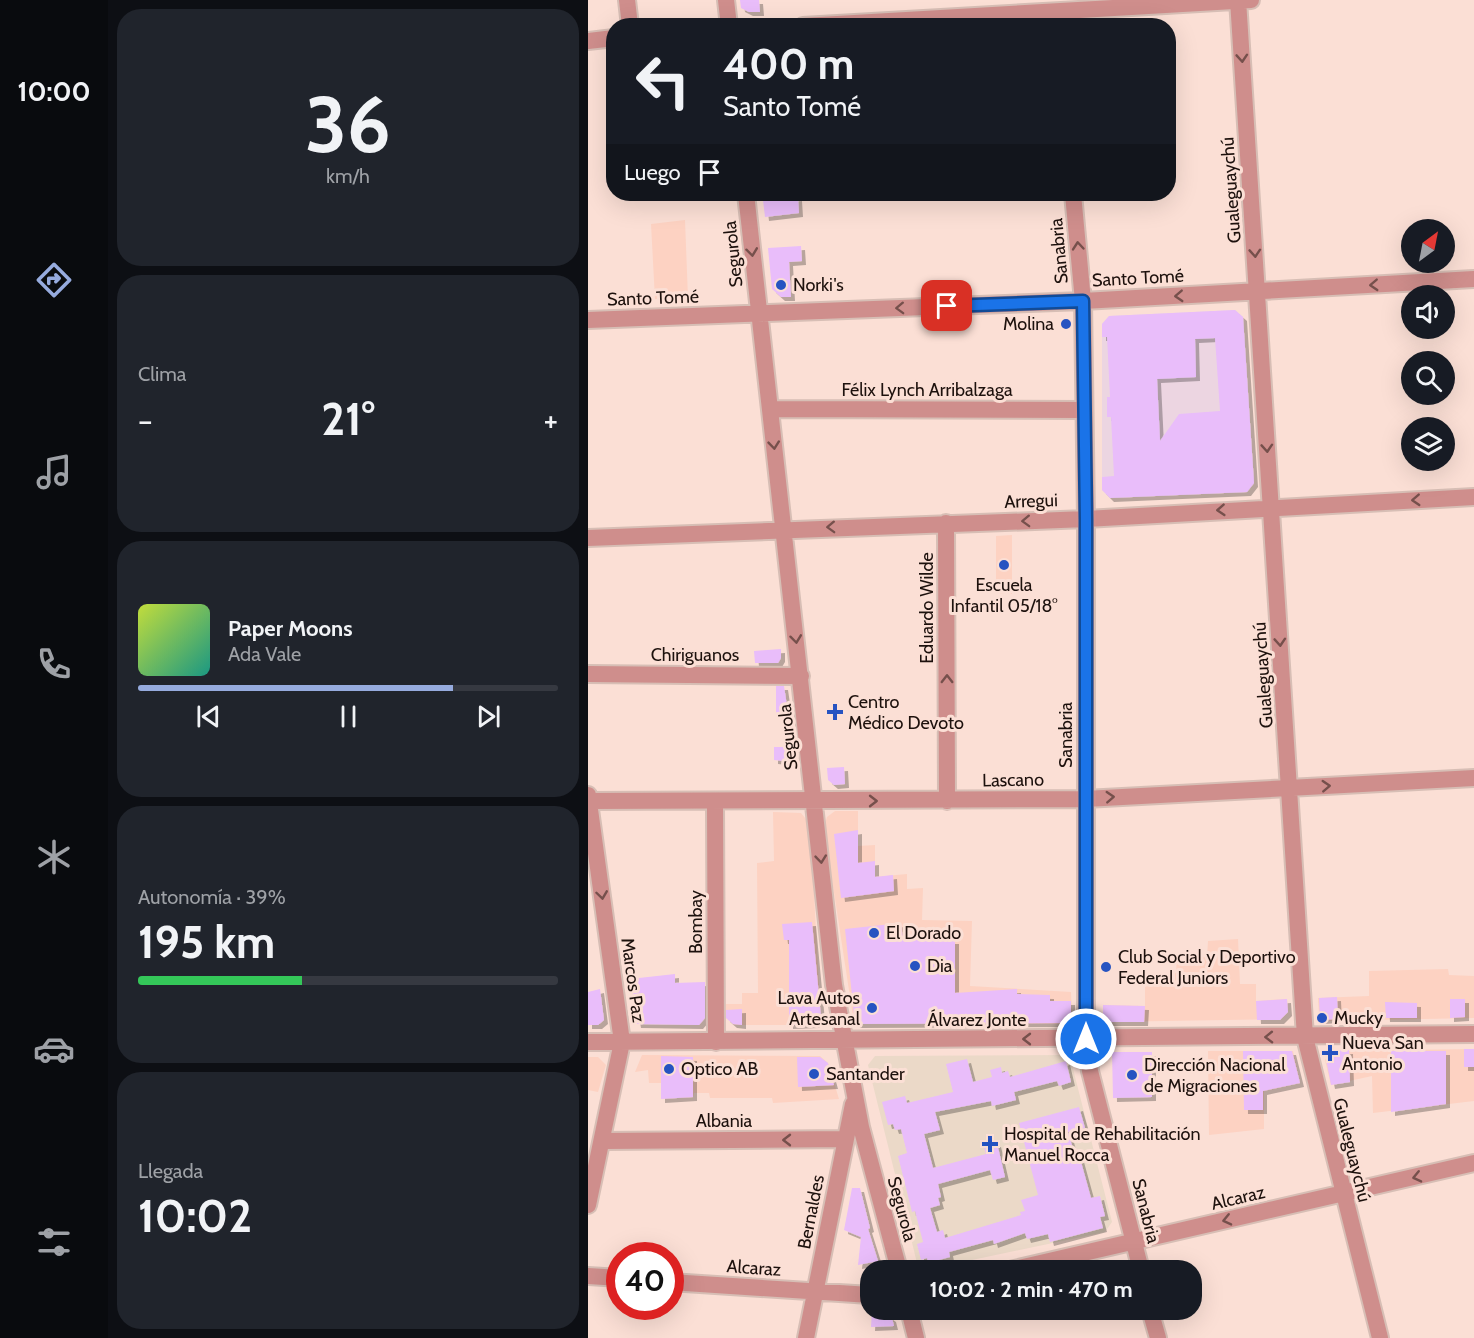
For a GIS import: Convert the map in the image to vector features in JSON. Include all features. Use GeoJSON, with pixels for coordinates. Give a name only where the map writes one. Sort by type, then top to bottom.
{"type":"FeatureCollection","features":[{"type":"Feature","properties":{"kind":"street"},"geometry":{"type":"LineString","coordinates":[[627,0],[629,18]]}},
{"type":"Feature","properties":{"kind":"street"},"geometry":{"type":"LineString","coordinates":[[726,0],[728,18]]}},
{"type":"Feature","properties":{"kind":"street","name":"Gualeguaychú"},"geometry":{"type":"LineString","coordinates":[[1238,0],[1305,1036],[1380,1338]]}},
{"type":"Feature","properties":{"kind":"street"},"geometry":{"type":"LineString","coordinates":[[960,18],[1251,0]]}},
{"type":"Feature","properties":{"kind":"street"},"geometry":{"type":"LineString","coordinates":[[588,40],[606,39]]}},
{"type":"Feature","properties":{"kind":"street","name":"Segurola"},"geometry":{"type":"LineString","coordinates":[[747,201],[834,985],[855,1094],[896,1260]]}},
{"type":"Feature","properties":{"kind":"street","name":"Sanabria"},"geometry":{"type":"LineString","coordinates":[[1074,201],[1083,301],[1086,519],[1086,1039],[1090,1071],[1138,1260]]}},
{"type":"Feature","properties":{"kind":"street","name":"Santo Tomé"},"geometry":{"type":"LineString","coordinates":[[588,320],[1083,301],[1474,279]]}},
{"type":"Feature","properties":{"kind":"street","name":"Félix Lynch Arribalzaga"},"geometry":{"type":"LineString","coordinates":[[770,409],[1084,410]]}},
{"type":"Feature","properties":{"kind":"street","name":"Arregui"},"geometry":{"type":"LineString","coordinates":[[588,538],[1086,519],[1271,507],[1474,498]]}},
{"type":"Feature","properties":{"kind":"street","name":"Eduardo Wilde"},"geometry":{"type":"LineString","coordinates":[[946,523],[947,801]]}},
{"type":"Feature","properties":{"kind":"street","name":"Chiriguanos"},"geometry":{"type":"LineString","coordinates":[[588,674],[801,676]]}},
{"type":"Feature","properties":{"kind":"street","name":"Lascano"},"geometry":{"type":"LineString","coordinates":[[588,801],[716,803],[1085,799],[1474,778]]}},
{"type":"Feature","properties":{"kind":"street","name":"Marcos Paz"},"geometry":{"type":"LineString","coordinates":[[588,795],[622,1042],[588,1205]]}},
{"type":"Feature","properties":{"kind":"street","name":"Bombay"},"geometry":{"type":"LineString","coordinates":[[716,803],[716,1042]]}},
{"type":"Feature","properties":{"kind":"street","name":"Álvarez Jonte"},"geometry":{"type":"LineString","coordinates":[[588,1042],[1474,1034]]}},
{"type":"Feature","properties":{"kind":"street","name":"Bernaldes"},"geometry":{"type":"LineString","coordinates":[[806,1338],[855,1094]]}},
{"type":"Feature","properties":{"kind":"street","name":"Albania"},"geometry":{"type":"LineString","coordinates":[[603,1141],[846,1139]]}},
{"type":"Feature","properties":{"kind":"street","name":"Alcaraz"},"geometry":{"type":"LineString","coordinates":[[1054,1260],[1474,1163]]}},
{"type":"Feature","properties":{"kind":"street"},"geometry":{"type":"LineString","coordinates":[[588,1276],[606,1277]]}},
{"type":"Feature","properties":{"kind":"street","name":"Alcaraz"},"geometry":{"type":"LineString","coordinates":[[684,1283],[860,1294]]}},
{"type":"Feature","properties":{"kind":"street"},"geometry":{"type":"LineString","coordinates":[[912,1320],[916,1338]]}},
{"type":"Feature","properties":{"kind":"street"},"geometry":{"type":"LineString","coordinates":[[1153,1320],[1158,1338]]}},
{"type":"Feature","properties":{"kind":"shaded area"},"geometry":{"type":"Polygon","coordinates":[[[685,220],[688,298],[655,299],[651,224],[685,220]]]}},
{"type":"Feature","properties":{"kind":"shaded area"},"geometry":{"type":"Polygon","coordinates":[[[1235,310],[1243,317],[1254,483],[1247,492],[1110,498],[1102,490],[1102,324],[1109,316],[1235,310]]]}},
{"type":"Feature","properties":{"kind":"shaded area","name":"Escuela Infantil 05/18°"},"geometry":{"type":"Polygon","coordinates":[[[1012,535],[1012,594],[996,593],[996,536],[1012,535]]]}},
{"type":"Feature","properties":{"kind":"shaded area"},"geometry":{"type":"Polygon","coordinates":[[[835,811],[858,811],[858,846],[875,845],[875,877],[907,874],[907,889],[923,888],[922,920],[972,921],[970,986],[1071,992],[1072,1018],[1066,1024],[854,1023],[824,827],[827,817],[835,811]]]}},
{"type":"Feature","properties":{"kind":"shaded area"},"geometry":{"type":"Polygon","coordinates":[[[773,812],[801,813],[810,824],[821,1019],[816,1025],[734,1025],[726,1018],[726,1004],[742,1004],[742,993],[758,993],[757,863],[774,861],[773,812]]]}},
{"type":"Feature","properties":{"kind":"shaded area"},"geometry":{"type":"Polygon","coordinates":[[[1238,939],[1240,984],[1256,984],[1256,1001],[1287,999],[1288,1012],[1281,1019],[1103,1022],[1103,1005],[1145,1006],[1145,974],[1176,973],[1177,957],[1207,957],[1208,941],[1238,939]]]}},
{"type":"Feature","properties":{"kind":"shaded area"},"geometry":{"type":"Polygon","coordinates":[[[1448,969],[1449,975],[1474,976],[1474,1018],[1323,1021],[1319,1014],[1318,998],[1369,996],[1369,971],[1448,969]]]}},
{"type":"Feature","properties":{"kind":"shaded area"},"geometry":{"type":"Polygon","coordinates":[[[1474,1049],[1474,1101],[1373,1113],[1372,1076],[1331,1085],[1325,1060],[1330,1051],[1474,1049]]]}},
{"type":"Feature","properties":{"kind":"shaded area"},"geometry":{"type":"Polygon","coordinates":[[[1208,1051],[1293,1051],[1300,1083],[1264,1091],[1264,1129],[1209,1135],[1208,1051]]]}},
{"type":"Feature","properties":{"kind":"shaded area"},"geometry":{"type":"Polygon","coordinates":[[[642,1055],[820,1056],[828,1063],[839,1099],[773,1103],[772,1098],[710,1098],[709,1093],[694,1093],[693,1097],[661,1099],[661,1083],[649,1083],[648,1070],[635,1072],[642,1055]]]}},
{"type":"Feature","properties":{"kind":"shaded area","name":"Hospital de Rehabilitación Manuel Rocca"},"geometry":{"type":"Polygon","coordinates":[[[1062,1055],[1071,1061],[1112,1222],[1105,1232],[972,1260],[916,1260],[868,1065],[875,1056],[1062,1055]]]}},
{"type":"Feature","properties":{"kind":"shaded area"},"geometry":{"type":"Polygon","coordinates":[[[588,1057],[598,1057],[606,1065],[598,1092],[588,1090],[588,1057]]]}},
{"type":"Feature","properties":{"kind":"building"},"geometry":{"type":"Polygon","coordinates":[[[740,0],[759,0],[760,12],[749,12],[741,8],[740,0]]]}},
{"type":"Feature","properties":{"kind":"building"},"geometry":{"type":"Polygon","coordinates":[[[763,201],[798,201],[799,213],[765,217],[763,201]]]}},
{"type":"Feature","properties":{"kind":"building"},"geometry":{"type":"Polygon","coordinates":[[[801,246],[802,261],[789,262],[791,297],[781,297],[772,289],[768,248],[801,246]]]}},
{"type":"Feature","properties":{"kind":"building"},"geometry":{"type":"Polygon","coordinates":[[[1235,310],[1243,317],[1254,483],[1247,492],[1110,498],[1102,490],[1102,477],[1114,476],[1111,417],[1107,417],[1107,397],[1110,397],[1107,337],[1102,337],[1102,324],[1109,316],[1235,310]],[[1215,338],[1195,339],[1196,377],[1157,379],[1160,441],[1179,414],[1220,411],[1215,338]]]}},
{"type":"Feature","properties":{"kind":"building"},"geometry":{"type":"Polygon","coordinates":[[[781,649],[781,658],[778,663],[755,663],[754,651],[781,649]]]}},
{"type":"Feature","properties":{"kind":"building"},"geometry":{"type":"Polygon","coordinates":[[[776,686],[784,686],[788,713],[776,713],[776,686]]]}},
{"type":"Feature","properties":{"kind":"building"},"geometry":{"type":"Polygon","coordinates":[[[774,747],[792,747],[794,762],[774,760],[774,747]]]}},
{"type":"Feature","properties":{"kind":"building"},"geometry":{"type":"Polygon","coordinates":[[[844,767],[845,784],[834,785],[828,780],[827,768],[844,767]]]}},
{"type":"Feature","properties":{"kind":"building"},"geometry":{"type":"Polygon","coordinates":[[[858,830],[858,863],[875,861],[875,877],[893,875],[894,891],[841,898],[834,834],[858,830]]]}},
{"type":"Feature","properties":{"kind":"building"},"geometry":{"type":"Polygon","coordinates":[[[812,922],[821,1017],[815,1024],[789,1025],[789,940],[784,940],[782,924],[812,922]]]}},
{"type":"Feature","properties":{"kind":"building"},"geometry":{"type":"Polygon","coordinates":[[[901,923],[903,940],[955,940],[955,993],[1017,989],[1017,994],[1050,995],[1050,1001],[1071,1001],[1071,1019],[1066,1023],[855,1024],[845,929],[901,923]]]}},
{"type":"Feature","properties":{"kind":"building"},"geometry":{"type":"Polygon","coordinates":[[[675,974],[675,983],[705,982],[705,1018],[699,1025],[637,1024],[630,979],[675,974]]]}},
{"type":"Feature","properties":{"kind":"building"},"geometry":{"type":"Polygon","coordinates":[[[600,989],[604,1020],[598,1025],[588,1025],[588,992],[600,989]]]}},
{"type":"Feature","properties":{"kind":"building"},"geometry":{"type":"Polygon","coordinates":[[[1337,997],[1338,1019],[1320,1020],[1319,998],[1337,997]]]}},
{"type":"Feature","properties":{"kind":"building"},"geometry":{"type":"Polygon","coordinates":[[[1287,999],[1288,1012],[1280,1020],[1257,1020],[1256,1001],[1287,999]]]}},
{"type":"Feature","properties":{"kind":"building"},"geometry":{"type":"Polygon","coordinates":[[[1450,999],[1465,999],[1465,1017],[1450,1018],[1450,999]]]}},
{"type":"Feature","properties":{"kind":"building"},"geometry":{"type":"Polygon","coordinates":[[[1385,1002],[1417,1003],[1417,1018],[1386,1018],[1385,1002]]]}},
{"type":"Feature","properties":{"kind":"building"},"geometry":{"type":"Polygon","coordinates":[[[1103,1005],[1145,1006],[1144,1022],[1103,1022],[1103,1005]]]}},
{"type":"Feature","properties":{"kind":"building"},"geometry":{"type":"Polygon","coordinates":[[[742,1009],[742,1025],[733,1024],[726,1018],[726,1010],[742,1009]]]}},
{"type":"Feature","properties":{"kind":"building"},"geometry":{"type":"Polygon","coordinates":[[[1464,1049],[1474,1049],[1474,1067],[1464,1067],[1464,1049]]]}},
{"type":"Feature","properties":{"kind":"building"},"geometry":{"type":"Polygon","coordinates":[[[1349,1050],[1350,1082],[1331,1085],[1326,1059],[1330,1051],[1349,1050]]]}},
{"type":"Feature","properties":{"kind":"building"},"geometry":{"type":"Polygon","coordinates":[[[1243,1051],[1292,1051],[1300,1083],[1263,1091],[1263,1110],[1244,1110],[1243,1051]]]}},
{"type":"Feature","properties":{"kind":"building"},"geometry":{"type":"Polygon","coordinates":[[[1391,1051],[1446,1051],[1446,1104],[1391,1112],[1391,1051]]]}},
{"type":"Feature","properties":{"kind":"building","name":"Dirección Nacional de Migraciones"},"geometry":{"type":"Polygon","coordinates":[[[1112,1052],[1152,1052],[1152,1097],[1113,1098],[1112,1052]]]}},
{"type":"Feature","properties":{"kind":"building"},"geometry":{"type":"Polygon","coordinates":[[[661,1056],[693,1057],[693,1097],[661,1099],[661,1056]]]}},
{"type":"Feature","properties":{"kind":"building","name":"Santander"},"geometry":{"type":"Polygon","coordinates":[[[797,1057],[820,1057],[828,1063],[834,1085],[798,1087],[797,1057]]]}},
{"type":"Feature","properties":{"kind":"building"},"geometry":{"type":"Polygon","coordinates":[[[967,1059],[973,1082],[992,1077],[990,1070],[1001,1067],[1002,1073],[1008,1071],[1010,1077],[1066,1061],[1071,1082],[1059,1086],[1057,1081],[1014,1092],[1016,1100],[992,1106],[991,1101],[935,1112],[940,1130],[924,1134],[933,1168],[986,1154],[984,1147],[997,1143],[1005,1177],[993,1180],[990,1170],[938,1184],[940,1205],[930,1208],[937,1232],[943,1230],[945,1238],[1021,1215],[1020,1212],[1025,1211],[1021,1200],[1038,1195],[1019,1123],[1079,1107],[1085,1128],[1068,1132],[1074,1152],[1078,1151],[1091,1198],[1100,1196],[1105,1216],[1100,1217],[1103,1228],[1050,1242],[1048,1234],[1027,1239],[1025,1233],[994,1244],[993,1240],[949,1252],[950,1257],[939,1260],[927,1260],[927,1258],[921,1260],[917,1244],[923,1242],[915,1211],[912,1212],[898,1156],[907,1153],[901,1129],[895,1130],[893,1124],[888,1125],[882,1102],[905,1096],[907,1103],[953,1092],[946,1064],[967,1059]]]}},
{"type":"Feature","properties":{"kind":"building"},"geometry":{"type":"Polygon","coordinates":[[[852,1188],[860,1188],[870,1228],[868,1229],[878,1260],[860,1260],[858,1265],[861,1237],[844,1230],[852,1188]]]}},
{"type":"Feature","properties":{"kind":"building"},"geometry":{"type":"Polygon","coordinates":[[[871,1320],[892,1320],[894,1326],[871,1327],[871,1320]]]}},
{"type":"Feature","properties":{"kind":"place","name":"Norki's"},"geometry":{"type":"Point","coordinates":[781,285]}},
{"type":"Feature","properties":{"kind":"place","name":"Molina"},"geometry":{"type":"Point","coordinates":[1066,324]}},
{"type":"Feature","properties":{"kind":"place","name":"Escuela Infantil 05/18°"},"geometry":{"type":"Point","coordinates":[1004,565]}},
{"type":"Feature","properties":{"kind":"place","name":"Centro Médico Devoto"},"geometry":{"type":"Point","coordinates":[835,712]}},
{"type":"Feature","properties":{"kind":"place","name":"El Dorado"},"geometry":{"type":"Point","coordinates":[874,933]}},
{"type":"Feature","properties":{"kind":"place","name":"Dia"},"geometry":{"type":"Point","coordinates":[915,966]}},
{"type":"Feature","properties":{"kind":"place","name":"Club Social y Deportivo Federal Juniors"},"geometry":{"type":"Point","coordinates":[1106,967]}},
{"type":"Feature","properties":{"kind":"place","name":"Lava Autos Artesanal"},"geometry":{"type":"Point","coordinates":[872,1008]}},
{"type":"Feature","properties":{"kind":"place","name":"Mucky"},"geometry":{"type":"Point","coordinates":[1322,1018]}},
{"type":"Feature","properties":{"kind":"place","name":"Nueva San Antonio"},"geometry":{"type":"Point","coordinates":[1330,1053]}},
{"type":"Feature","properties":{"kind":"place","name":"Optico AB"},"geometry":{"type":"Point","coordinates":[669,1069]}},
{"type":"Feature","properties":{"kind":"place","name":"Santander"},"geometry":{"type":"Point","coordinates":[814,1074]}},
{"type":"Feature","properties":{"kind":"place","name":"Dirección Nacional de Migraciones"},"geometry":{"type":"Point","coordinates":[1132,1075]}},
{"type":"Feature","properties":{"kind":"place","name":"Hospital de Rehabilitación Manuel Rocca"},"geometry":{"type":"Point","coordinates":[990,1144]}},
{"type":"Feature","properties":{"kind":"route"},"geometry":{"type":"LineString","coordinates":[[947,306],[1083,301],[1086,519],[1086,1039]]}}]}
